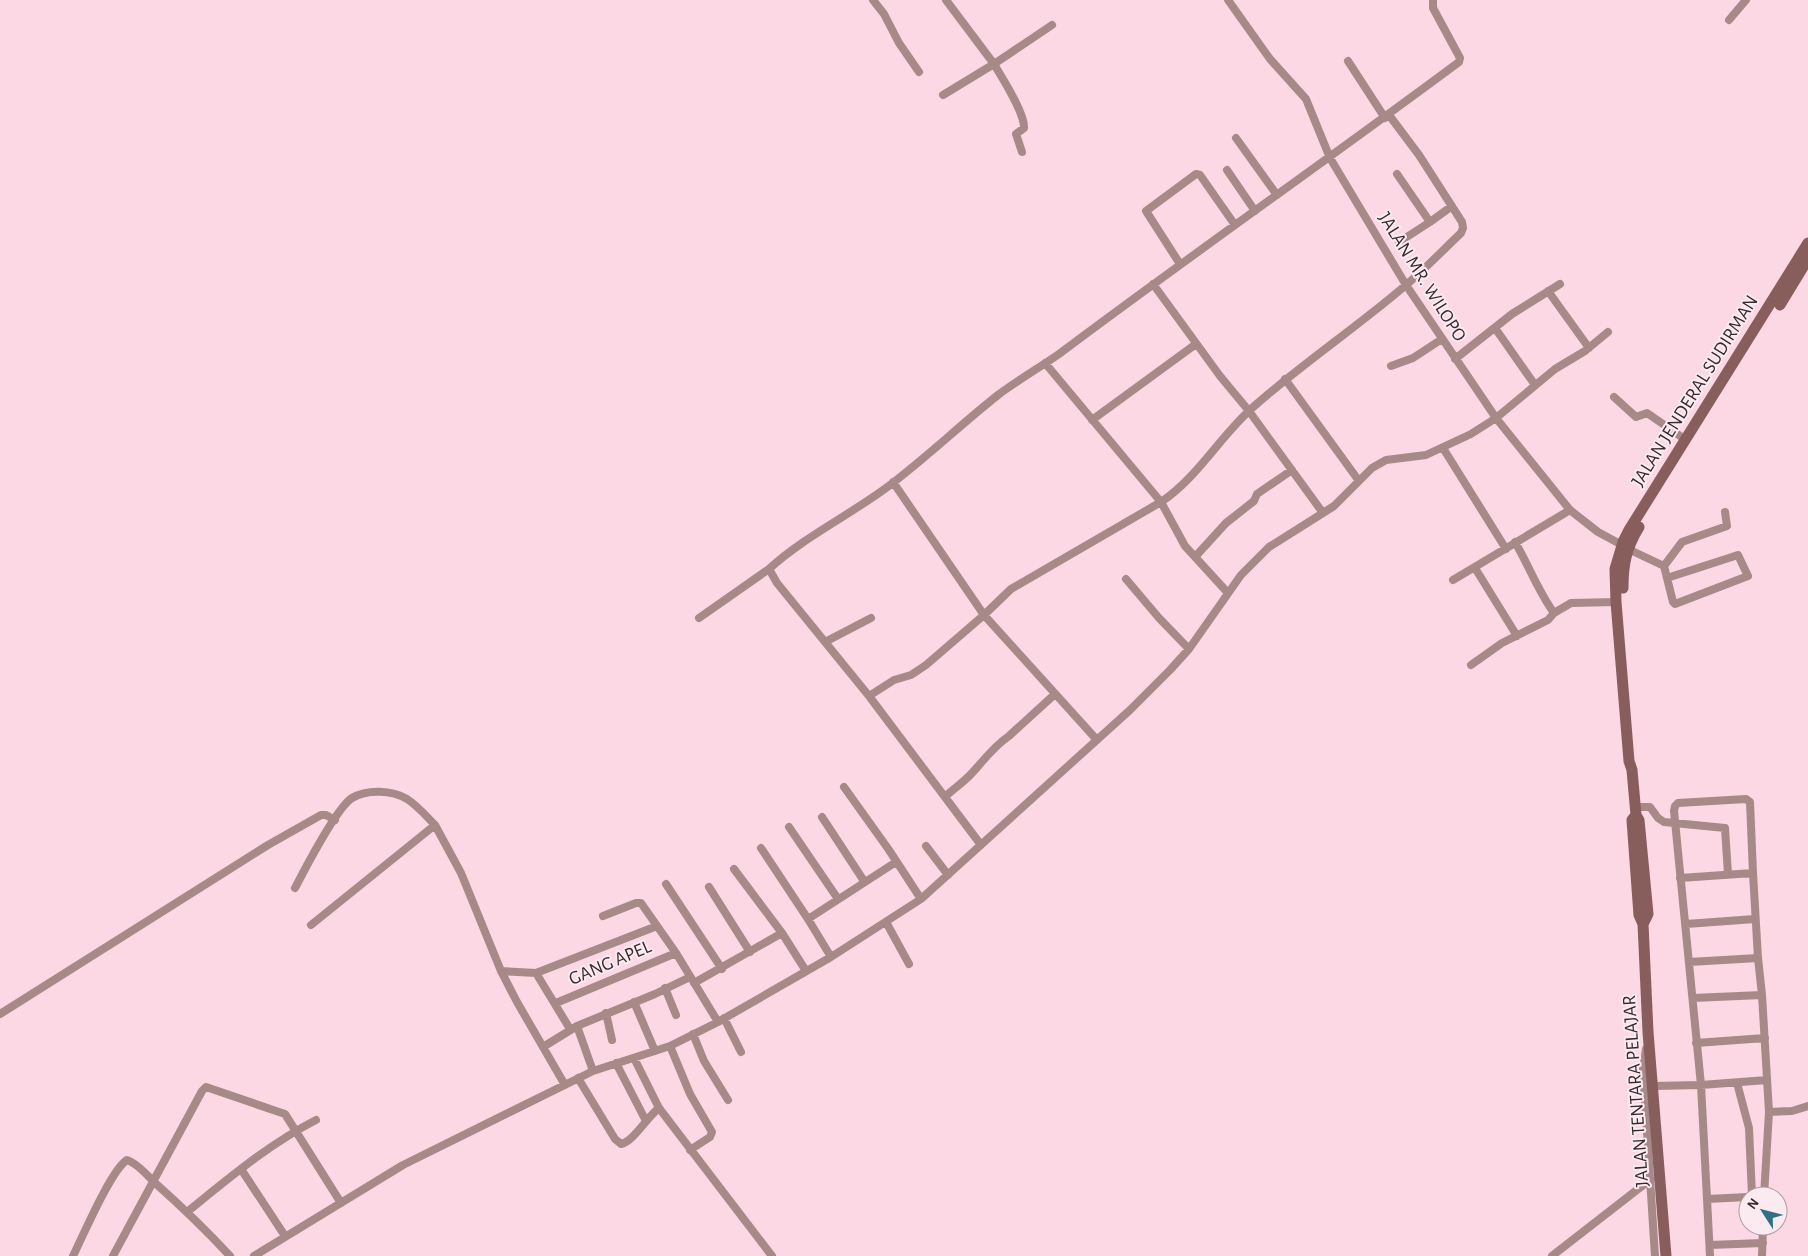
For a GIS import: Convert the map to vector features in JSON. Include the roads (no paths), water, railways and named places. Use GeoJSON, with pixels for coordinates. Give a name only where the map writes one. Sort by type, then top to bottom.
{"type":"FeatureCollection","features":[{"type":"Feature","properties":{"kind":"main road","name":"JALAN JENDERAL SUDIRMAN"},"geometry":{"type":"LineString","coordinates":[[1772,310],[1808,243]]}},
{"type":"Feature","properties":{"kind":"main road","name":"JALAN JENDERAL SUDIRMAN"},"geometry":{"type":"LineString","coordinates":[[1625,547],[1636,533],[1765,321],[1808,259]]}},
{"type":"Feature","properties":{"kind":"main road","name":"JALAN JENDERAL SUDIRMAN"},"geometry":{"type":"LineString","coordinates":[[1620,562],[1629,530],[1686,440],[1711,407]]}},
{"type":"Feature","properties":{"kind":"main road","name":"JALAN TENTARA PELAJAR"},"geometry":{"type":"LineString","coordinates":[[1620,562],[1616,602],[1629,761],[1632,770],[1635,811],[1632,820],[1639,915],[1643,924],[1648,1032],[1654,1086],[1655,1179],[1666,1256]]}},
{"type":"Feature","properties":{"kind":"main road","name":"JALAN TENTARA PELAJAR"},"geometry":{"type":"LineString","coordinates":[[1620,562],[1636,760],[1632,770]]}},
{"type":"Feature","properties":{"kind":"street"},"geometry":{"type":"LineString","coordinates":[[873,0],[884,14],[899,44],[919,72]]}},
{"type":"Feature","properties":{"kind":"street"},"geometry":{"type":"LineString","coordinates":[[946,0],[994,64],[1016,103],[1024,124],[1024,128],[1016,134],[1022,152]]}},
{"type":"Feature","properties":{"kind":"street","name":"JALAN MR. WILOPO"},"geometry":{"type":"LineString","coordinates":[[1228,0],[1270,59],[1306,100],[1330,158],[1406,285],[1496,418],[1570,510],[1598,532],[1664,566]]}},
{"type":"Feature","properties":{"kind":"street"},"geometry":{"type":"LineString","coordinates":[[698,618],[820,531],[849,514],[893,482],[1000,394],[1046,363],[1180,264],[1330,158],[1460,60],[1433,8],[1433,0]]}},
{"type":"Feature","properties":{"kind":"street"},"geometry":{"type":"LineString","coordinates":[[1729,20],[1746,0]]}},
{"type":"Feature","properties":{"kind":"street"},"geometry":{"type":"LineString","coordinates":[[943,95],[1052,25]]}},
{"type":"Feature","properties":{"kind":"street"},"geometry":{"type":"LineString","coordinates":[[869,696],[894,680],[911,674],[926,665],[984,615],[1002,596],[1022,581],[1177,492],[1228,432],[1249,411],[1285,379],[1406,285],[1462,233],[1463,224],[1419,155],[1387,116],[1348,61]]}},
{"type":"Feature","properties":{"kind":"street"},"geometry":{"type":"LineString","coordinates":[[1236,138],[1277,196]]}},
{"type":"Feature","properties":{"kind":"street"},"geometry":{"type":"LineString","coordinates":[[1227,170],[1255,211]]}},
{"type":"Feature","properties":{"kind":"street"},"geometry":{"type":"LineString","coordinates":[[1180,264],[1146,211],[1196,174],[1200,176],[1235,225]]}},
{"type":"Feature","properties":{"kind":"street"},"geometry":{"type":"LineString","coordinates":[[1397,174],[1430,222]]}},
{"type":"Feature","properties":{"kind":"street"},"geometry":{"type":"LineString","coordinates":[[1399,242],[1452,206]]}},
{"type":"Feature","properties":{"kind":"street"},"geometry":{"type":"LineString","coordinates":[[1153,284],[1323,513]]}},
{"type":"Feature","properties":{"kind":"street"},"geometry":{"type":"LineString","coordinates":[[1455,359],[1512,314],[1560,284]]}},
{"type":"Feature","properties":{"kind":"street"},"geometry":{"type":"LineString","coordinates":[[1548,291],[1589,348]]}},
{"type":"Feature","properties":{"kind":"street"},"geometry":{"type":"LineString","coordinates":[[1495,328],[1535,385]]}},
{"type":"Feature","properties":{"kind":"street"},"geometry":{"type":"LineString","coordinates":[[254,1256],[403,1165],[593,1071],[670,1046],[721,1020],[831,957],[921,899],[1130,710],[1189,649],[1241,575],[1269,547],[1334,506],[1372,468],[1386,460],[1426,455],[1471,434],[1496,418],[1555,369],[1589,348],[1608,332]]}},
{"type":"Feature","properties":{"kind":"street"},"geometry":{"type":"LineString","coordinates":[[1391,366],[1413,358],[1442,339]]}},
{"type":"Feature","properties":{"kind":"street"},"geometry":{"type":"LineString","coordinates":[[1092,420],[1196,344]]}},
{"type":"Feature","properties":{"kind":"street"},"geometry":{"type":"LineString","coordinates":[[1046,363],[1161,502],[1185,546],[1228,593]]}},
{"type":"Feature","properties":{"kind":"street"},"geometry":{"type":"LineString","coordinates":[[1285,379],[1359,481]]}},
{"type":"Feature","properties":{"kind":"street"},"geometry":{"type":"LineString","coordinates":[[1614,398],[1636,418],[1647,413],[1686,440]]}},
{"type":"Feature","properties":{"kind":"street"},"geometry":{"type":"LineString","coordinates":[[1443,448],[1506,549]]}},
{"type":"Feature","properties":{"kind":"street"},"geometry":{"type":"LineString","coordinates":[[1195,556],[1226,523],[1254,501],[1257,494],[1292,470]]}},
{"type":"Feature","properties":{"kind":"street"},"geometry":{"type":"LineString","coordinates":[[893,482],[984,615],[1097,740]]}},
{"type":"Feature","properties":{"kind":"street"},"geometry":{"type":"LineString","coordinates":[[1453,580],[1570,510]]}},
{"type":"Feature","properties":{"kind":"street"},"geometry":{"type":"LineString","coordinates":[[1667,578],[1738,555],[1748,576],[1676,604],[1673,602],[1667,578],[1664,566],[1682,542],[1727,526],[1725,512]]}},
{"type":"Feature","properties":{"kind":"street"},"geometry":{"type":"LineString","coordinates":[[1515,542],[1526,560],[1543,597],[1554,613]]}},
{"type":"Feature","properties":{"kind":"street"},"geometry":{"type":"LineString","coordinates":[[1475,568],[1517,636]]}},
{"type":"Feature","properties":{"kind":"street"},"geometry":{"type":"LineString","coordinates":[[769,569],[777,583],[869,696],[981,845]]}},
{"type":"Feature","properties":{"kind":"street"},"geometry":{"type":"LineString","coordinates":[[1126,579],[1159,618],[1189,649]]}},
{"type":"Feature","properties":{"kind":"street"},"geometry":{"type":"LineString","coordinates":[[1471,665],[1517,636],[1548,620],[1554,613],[1571,603],[1616,602]]}},
{"type":"Feature","properties":{"kind":"street"},"geometry":{"type":"LineString","coordinates":[[825,642],[871,618]]}},
{"type":"Feature","properties":{"kind":"street"},"geometry":{"type":"LineString","coordinates":[[944,797],[972,774],[979,763],[1000,742],[1055,694]]}},
{"type":"Feature","properties":{"kind":"street"},"geometry":{"type":"LineString","coordinates":[[844,787],[921,899]]}},
{"type":"Feature","properties":{"kind":"street"},"geometry":{"type":"LineString","coordinates":[[295,888],[343,807],[353,798],[367,793],[390,793],[409,800],[435,825],[461,873],[501,971],[565,1085]]}},
{"type":"Feature","properties":{"kind":"street"},"geometry":{"type":"LineString","coordinates":[[1710,1256],[1701,1085],[1675,824],[1674,808],[1678,804],[1748,800],[1751,806],[1752,873],[1768,1080],[1769,1112],[1765,1186]]}},
{"type":"Feature","properties":{"kind":"street"},"geometry":{"type":"LineString","coordinates":[[1635,811],[1650,807],[1662,821],[1675,824],[1726,828],[1728,874]]}},
{"type":"Feature","properties":{"kind":"street"},"geometry":{"type":"LineString","coordinates":[[0,1014],[268,845],[322,815],[335,820]]}},
{"type":"Feature","properties":{"kind":"street"},"geometry":{"type":"LineString","coordinates":[[822,817],[864,881]]}},
{"type":"Feature","properties":{"kind":"street"},"geometry":{"type":"LineString","coordinates":[[310,925],[435,825]]}},
{"type":"Feature","properties":{"kind":"street"},"geometry":{"type":"LineString","coordinates":[[788,827],[838,899]]}},
{"type":"Feature","properties":{"kind":"street"},"geometry":{"type":"LineString","coordinates":[[926,846],[948,875]]}},
{"type":"Feature","properties":{"kind":"street"},"geometry":{"type":"LineString","coordinates":[[761,848],[831,957]]}},
{"type":"Feature","properties":{"kind":"street"},"geometry":{"type":"LineString","coordinates":[[808,919],[896,862]]}},
{"type":"Feature","properties":{"kind":"street"},"geometry":{"type":"LineString","coordinates":[[734,869],[782,933],[806,971]]}},
{"type":"Feature","properties":{"kind":"street"},"geometry":{"type":"LineString","coordinates":[[1680,878],[1752,873]]}},
{"type":"Feature","properties":{"kind":"street"},"geometry":{"type":"LineString","coordinates":[[666,884],[722,969]]}},
{"type":"Feature","properties":{"kind":"street"},"geometry":{"type":"LineString","coordinates":[[709,887],[750,952]]}},
{"type":"Feature","properties":{"kind":"street"},"geometry":{"type":"LineString","coordinates":[[603,916],[640,902],[741,1052]]}},
{"type":"Feature","properties":{"kind":"street"},"geometry":{"type":"LineString","coordinates":[[1686,924],[1756,918]]}},
{"type":"Feature","properties":{"kind":"street"},"geometry":{"type":"LineString","coordinates":[[886,922],[909,964]]}},
{"type":"Feature","properties":{"kind":"street"},"geometry":{"type":"LineString","coordinates":[[501,971],[536,973],[657,926]]}},
{"type":"Feature","properties":{"kind":"street"},"geometry":{"type":"LineString","coordinates":[[543,1046],[574,1028],[606,1013],[665,988],[722,969],[782,933]]}},
{"type":"Feature","properties":{"kind":"street","name":"GANG APEL"},"geometry":{"type":"LineString","coordinates":[[556,1003],[676,953]]}},
{"type":"Feature","properties":{"kind":"street"},"geometry":{"type":"LineString","coordinates":[[1689,962],[1758,958]]}},
{"type":"Feature","properties":{"kind":"street"},"geometry":{"type":"LineString","coordinates":[[536,973],[574,1028],[593,1071]]}},
{"type":"Feature","properties":{"kind":"street"},"geometry":{"type":"LineString","coordinates":[[665,988],[676,1015]]}},
{"type":"Feature","properties":{"kind":"street"},"geometry":{"type":"LineString","coordinates":[[1693,998],[1762,994]]}},
{"type":"Feature","properties":{"kind":"street"},"geometry":{"type":"LineString","coordinates":[[634,1002],[655,1051]]}},
{"type":"Feature","properties":{"kind":"street"},"geometry":{"type":"LineString","coordinates":[[606,1013],[612,1040]]}},
{"type":"Feature","properties":{"kind":"street"},"geometry":{"type":"LineString","coordinates":[[1648,1032],[1643,1069],[1655,1179],[1655,1256]]}},
{"type":"Feature","properties":{"kind":"street"},"geometry":{"type":"LineString","coordinates":[[692,1034],[704,1061],[728,1100]]}},
{"type":"Feature","properties":{"kind":"street"},"geometry":{"type":"LineString","coordinates":[[1696,1043],[1765,1038]]}},
{"type":"Feature","properties":{"kind":"street"},"geometry":{"type":"LineString","coordinates":[[670,1046],[690,1094],[712,1132],[710,1137],[690,1150]]}},
{"type":"Feature","properties":{"kind":"street"},"geometry":{"type":"LineString","coordinates":[[634,1058],[659,1108],[772,1256]]}},
{"type":"Feature","properties":{"kind":"street"},"geometry":{"type":"LineString","coordinates":[[616,1063],[646,1122]]}},
{"type":"Feature","properties":{"kind":"street"},"geometry":{"type":"LineString","coordinates":[[578,1078],[616,1140],[621,1144],[626,1142],[646,1122],[650,1115],[659,1108]]}},
{"type":"Feature","properties":{"kind":"street"},"geometry":{"type":"LineString","coordinates":[[1654,1086],[1768,1080]]}},
{"type":"Feature","properties":{"kind":"street"},"geometry":{"type":"LineString","coordinates":[[1738,1083],[1749,1128],[1752,1186]]}},
{"type":"Feature","properties":{"kind":"street"},"geometry":{"type":"LineString","coordinates":[[113,1256],[202,1091],[206,1087],[282,1112],[341,1203]]}},
{"type":"Feature","properties":{"kind":"street"},"geometry":{"type":"LineString","coordinates":[[1769,1112],[1792,1111],[1808,1107]]}},
{"type":"Feature","properties":{"kind":"street"},"geometry":{"type":"LineString","coordinates":[[187,1212],[241,1169],[295,1131],[316,1120]]}},
{"type":"Feature","properties":{"kind":"street"},"geometry":{"type":"LineString","coordinates":[[72,1256],[112,1177],[121,1164],[127,1160],[187,1212],[230,1256]]}},
{"type":"Feature","properties":{"kind":"street"},"geometry":{"type":"LineString","coordinates":[[241,1169],[285,1236]]}},
{"type":"Feature","properties":{"kind":"street"},"geometry":{"type":"LineString","coordinates":[[1552,1256],[1655,1179]]}},
{"type":"Feature","properties":{"kind":"street"},"geometry":{"type":"LineString","coordinates":[[1707,1199],[1738,1197]]}},
{"type":"Feature","properties":{"kind":"street"},"geometry":{"type":"LineString","coordinates":[[1762,1256],[1763,1236]]}},
{"type":"Feature","properties":{"kind":"street"},"geometry":{"type":"LineString","coordinates":[[1710,1245],[1762,1243]]}}]}
